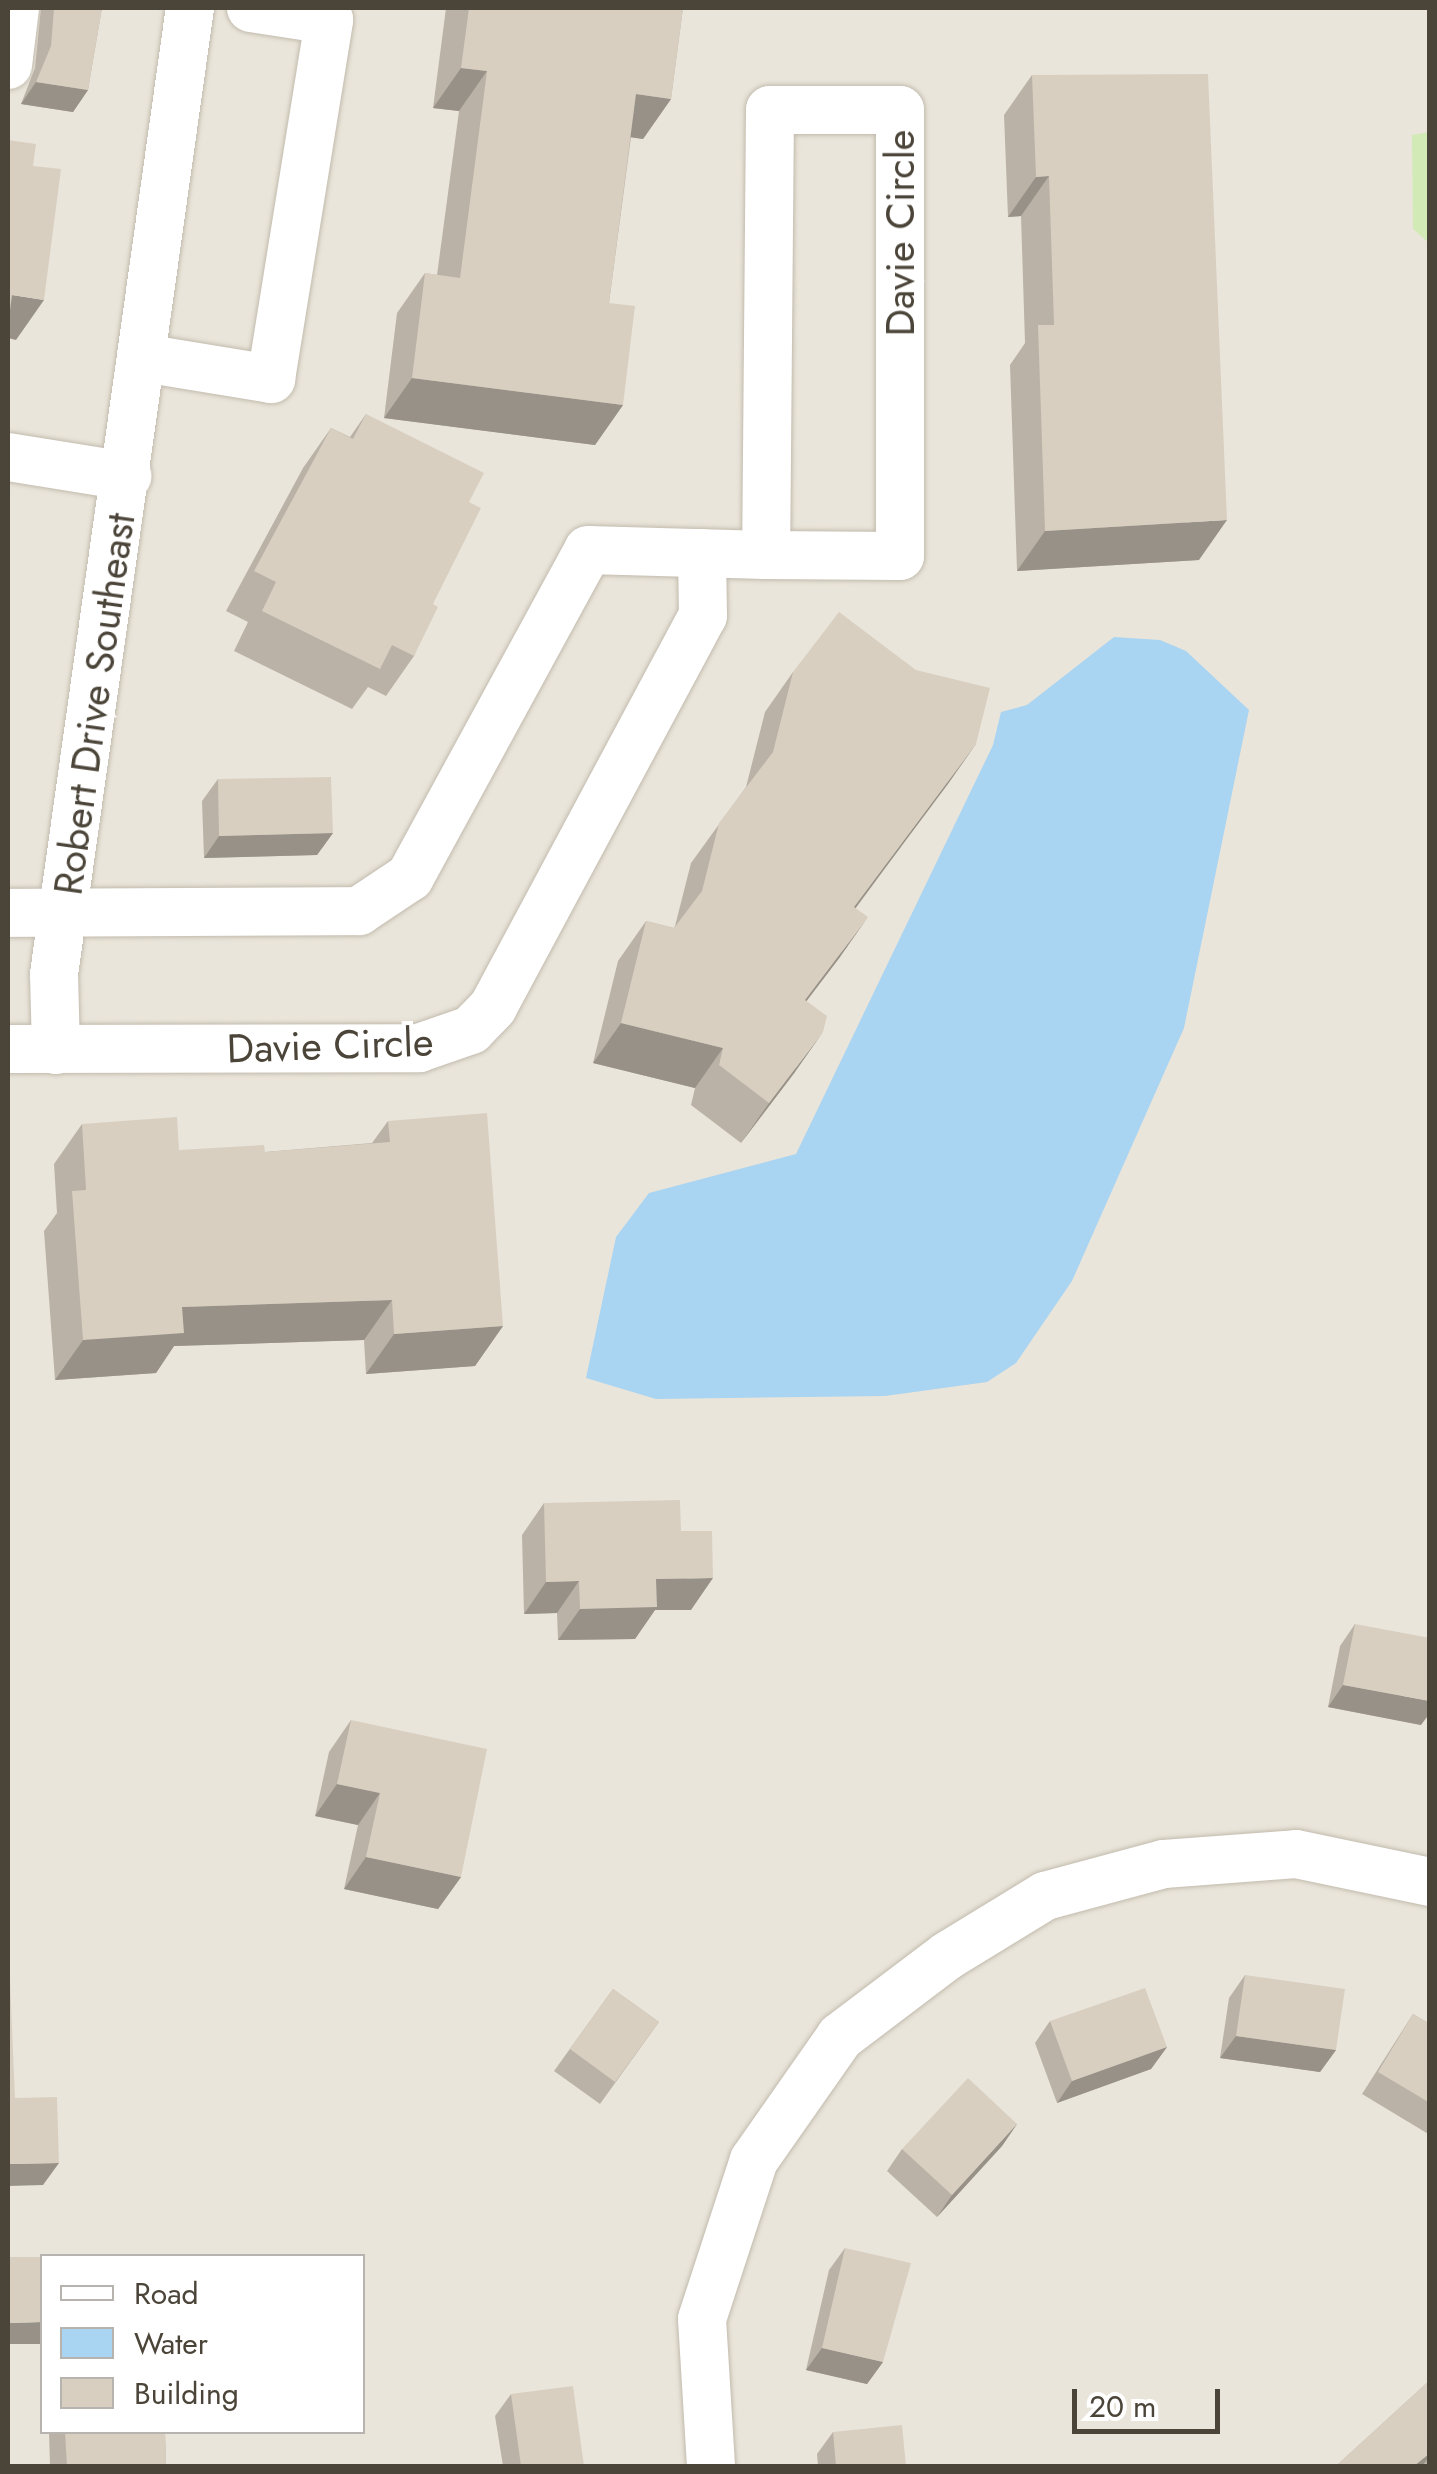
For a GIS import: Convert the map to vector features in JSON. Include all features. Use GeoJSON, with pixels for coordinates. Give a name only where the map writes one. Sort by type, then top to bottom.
{"type":"FeatureCollection","features":[{"type":"Feature","properties":{"kind":"street"},"geometry":{"type":"LineString","coordinates":[[8,65],[15,8]]}},
{"type":"Feature","properties":{"kind":"street","name":"Robert Drive Southeast"},"geometry":{"type":"LineString","coordinates":[[56,1050],[54,974],[190,8]]}},
{"type":"Feature","properties":{"kind":"street"},"geometry":{"type":"LineString","coordinates":[[142,358],[270,379],[329,20],[251,8]]}},
{"type":"Feature","properties":{"kind":"street","name":"Davie Circle"},"geometry":{"type":"LineString","coordinates":[[8,912],[359,911],[388,898],[410,878],[588,550],[766,555],[900,556],[900,110],[770,110],[766,555]]}},
{"type":"Feature","properties":{"kind":"street"},"geometry":{"type":"LineString","coordinates":[[8,457],[127,476]]}},
{"type":"Feature","properties":{"kind":"street","name":"Davie Circle"},"geometry":{"type":"LineString","coordinates":[[8,1049],[419,1048],[470,1030],[492,1007],[704,616],[702,553]]}},
{"type":"Feature","properties":{"kind":"street"},"geometry":{"type":"LineString","coordinates":[[711,2466],[702,2318],[754,2160],[840,2037],[946,1956],[1045,1896],[1164,1864],[1296,1854],[1430,1882]]}},
{"type":"Feature","properties":{"kind":"shaded area"},"geometry":{"type":"Polygon","coordinates":[[[8,8],[1429,8],[1429,2466],[8,2466],[8,8]]]}},
{"type":"Feature","properties":{"kind":"green space"},"geometry":{"type":"Polygon","coordinates":[[[1430,132],[1429,243],[1413,229],[1412,135],[1430,132]]]}},
{"type":"Feature","properties":{"kind":"water"},"geometry":{"type":"Polygon","coordinates":[[[1114,637],[1160,640],[1186,651],[1249,710],[1184,1028],[1072,1281],[1016,1363],[987,1382],[885,1396],[656,1399],[586,1378],[616,1237],[649,1193],[796,1154],[993,745],[1001,712],[1027,705],[1114,637]]]}},
{"type":"Feature","properties":{"kind":"building"},"geometry":{"type":"Polygon","coordinates":[[[54,8],[102,8],[88,90],[36,82],[51,46],[54,8]]]}},
{"type":"Feature","properties":{"kind":"building"},"geometry":{"type":"Polygon","coordinates":[[[469,8],[683,8],[671,99],[636,94],[609,303],[635,306],[623,405],[412,378],[425,273],[460,278],[487,71],[461,68],[469,8]]]}},
{"type":"Feature","properties":{"kind":"building"},"geometry":{"type":"Polygon","coordinates":[[[1208,74],[1227,520],[1045,531],[1038,325],[1054,325],[1049,176],[1036,177],[1032,75],[1208,74]]]}},
{"type":"Feature","properties":{"kind":"building"},"geometry":{"type":"Polygon","coordinates":[[[8,140],[36,144],[33,166],[61,169],[44,300],[12,295],[9,318],[8,318],[8,140]]]}},
{"type":"Feature","properties":{"kind":"building"},"geometry":{"type":"Polygon","coordinates":[[[366,414],[484,473],[469,502],[481,508],[433,604],[438,607],[414,656],[392,645],[380,669],[262,611],[276,582],[254,571],[331,428],[353,439],[366,414]]]}},
{"type":"Feature","properties":{"kind":"building"},"geometry":{"type":"Polygon","coordinates":[[[839,612],[916,670],[990,688],[976,744],[854,907],[868,917],[805,1000],[827,1016],[823,1032],[769,1103],[719,1065],[723,1048],[621,1023],[646,921],[674,928],[702,891],[719,823],[773,752],[793,672],[839,612]]]}},
{"type":"Feature","properties":{"kind":"building"},"geometry":{"type":"Polygon","coordinates":[[[331,777],[333,833],[219,836],[218,779],[331,777]]]}},
{"type":"Feature","properties":{"kind":"building"},"geometry":{"type":"Polygon","coordinates":[[[487,1113],[503,1326],[394,1334],[392,1300],[182,1307],[184,1333],[83,1340],[72,1191],[86,1190],[82,1124],[177,1117],[179,1150],[264,1145],[265,1152],[390,1142],[388,1121],[487,1113]]]}},
{"type":"Feature","properties":{"kind":"building"},"geometry":{"type":"Polygon","coordinates":[[[680,1500],[681,1531],[712,1531],[713,1578],[656,1579],[657,1607],[580,1609],[579,1581],[546,1582],[544,1503],[680,1500]]]}},
{"type":"Feature","properties":{"kind":"building"},"geometry":{"type":"Polygon","coordinates":[[[1355,1624],[1430,1638],[1430,1701],[1343,1685],[1355,1624]]]}},
{"type":"Feature","properties":{"kind":"building"},"geometry":{"type":"Polygon","coordinates":[[[351,1720],[487,1749],[461,1877],[366,1857],[380,1793],[337,1784],[351,1720]]]}},
{"type":"Feature","properties":{"kind":"building"},"geometry":{"type":"Polygon","coordinates":[[[1245,1975],[1345,1989],[1336,2050],[1236,2036],[1245,1975]]]}},
{"type":"Feature","properties":{"kind":"building"},"geometry":{"type":"Polygon","coordinates":[[[8,1979],[15,2098],[57,2097],[59,2163],[8,2164],[8,1979]]]}},
{"type":"Feature","properties":{"kind":"building"},"geometry":{"type":"Polygon","coordinates":[[[1145,1988],[1167,2047],[1072,2081],[1050,2021],[1145,1988]]]}},
{"type":"Feature","properties":{"kind":"building"},"geometry":{"type":"Polygon","coordinates":[[[613,1989],[659,2022],[615,2082],[570,2049],[613,1989]]]}},
{"type":"Feature","properties":{"kind":"building"},"geometry":{"type":"Polygon","coordinates":[[[1413,2014],[1430,2024],[1430,2103],[1378,2072],[1413,2014]]]}},
{"type":"Feature","properties":{"kind":"building"},"geometry":{"type":"Polygon","coordinates":[[[968,2078],[1017,2124],[952,2195],[902,2149],[968,2078]]]}},
{"type":"Feature","properties":{"kind":"building"},"geometry":{"type":"Polygon","coordinates":[[[845,2248],[911,2263],[883,2362],[822,2348],[845,2248]]]}},
{"type":"Feature","properties":{"kind":"building"},"geometry":{"type":"Polygon","coordinates":[[[8,2257],[40,2257],[40,2322],[8,2323],[8,2257]]]}},
{"type":"Feature","properties":{"kind":"building"},"geometry":{"type":"Polygon","coordinates":[[[1430,2380],[1430,2453],[1414,2466],[1336,2466],[1430,2380]]]}},
{"type":"Feature","properties":{"kind":"building"},"geometry":{"type":"Polygon","coordinates":[[[573,2386],[584,2466],[521,2466],[511,2394],[573,2386]]]}},
{"type":"Feature","properties":{"kind":"building"},"geometry":{"type":"Polygon","coordinates":[[[902,2425],[906,2466],[836,2466],[833,2432],[902,2425]]]}},
{"type":"Feature","properties":{"kind":"building"},"geometry":{"type":"Polygon","coordinates":[[[65,2434],[165,2434],[166,2466],[67,2466],[65,2434]]]}}]}
